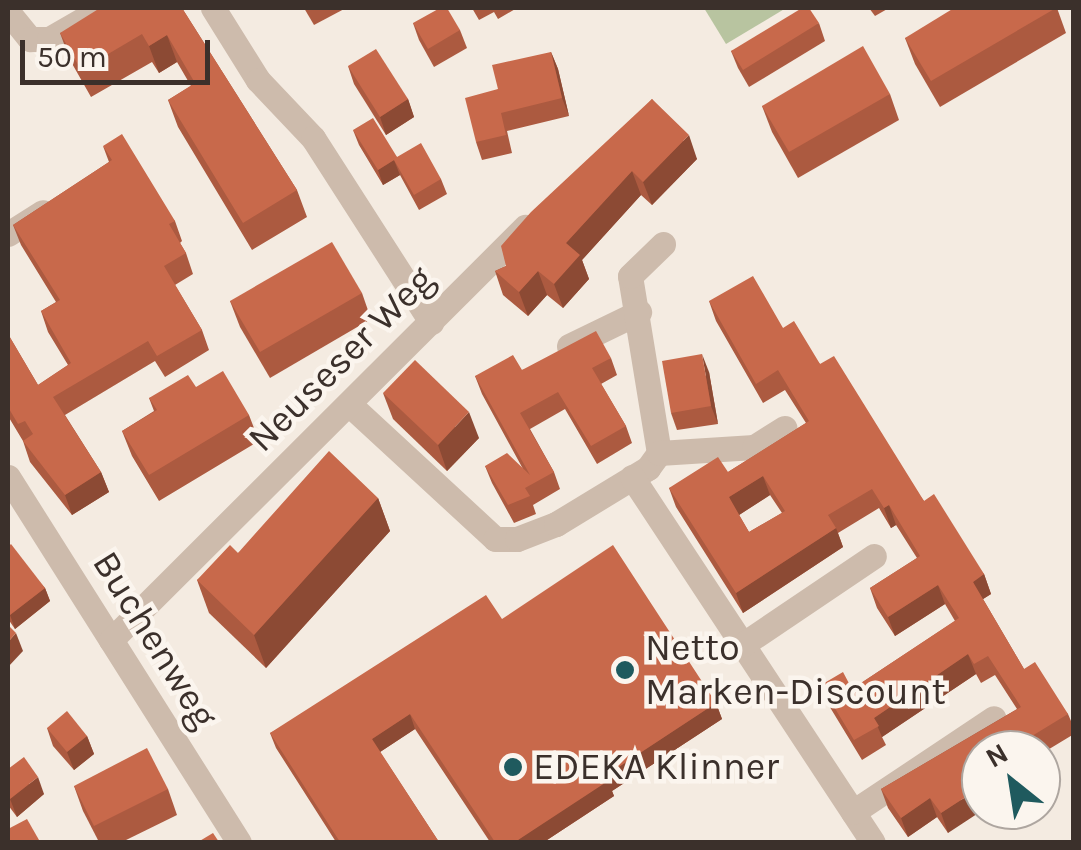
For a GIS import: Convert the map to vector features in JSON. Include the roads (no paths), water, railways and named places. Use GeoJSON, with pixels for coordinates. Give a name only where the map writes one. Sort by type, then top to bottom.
{"type":"FeatureCollection","features":[{"type":"Feature","properties":{"kind":"street"},"geometry":{"type":"LineString","coordinates":[[8,12],[30,39],[49,39],[104,8]]}},
{"type":"Feature","properties":{"kind":"street"},"geometry":{"type":"LineString","coordinates":[[212,8],[258,80],[314,138],[431,322]]}},
{"type":"Feature","properties":{"kind":"street"},"geometry":{"type":"LineString","coordinates":[[8,234],[60,201]]}},
{"type":"Feature","properties":{"kind":"street","name":"Neuseser Weg"},"geometry":{"type":"LineString","coordinates":[[111,640],[540,212]]}},
{"type":"Feature","properties":{"kind":"street"},"geometry":{"type":"LineString","coordinates":[[659,453],[639,312],[630,276],[663,244]]}},
{"type":"Feature","properties":{"kind":"street"},"geometry":{"type":"LineString","coordinates":[[538,362],[639,312]]}},
{"type":"Feature","properties":{"kind":"street"},"geometry":{"type":"LineString","coordinates":[[350,405],[494,539],[517,540],[556,524],[632,477],[659,453],[754,447],[784,428]]}},
{"type":"Feature","properties":{"kind":"street","name":"Buchenweg"},"geometry":{"type":"LineString","coordinates":[[8,477],[239,842]]}},
{"type":"Feature","properties":{"kind":"street"},"geometry":{"type":"LineString","coordinates":[[632,477],[873,842]]}},
{"type":"Feature","properties":{"kind":"street"},"geometry":{"type":"LineString","coordinates":[[742,644],[874,556]]}},
{"type":"Feature","properties":{"kind":"street"},"geometry":{"type":"LineString","coordinates":[[853,812],[994,718]]}},
{"type":"Feature","properties":{"kind":"place","name":"Netto Marken-Discount"},"geometry":{"type":"Point","coordinates":[625,670]}},
{"type":"Feature","properties":{"kind":"place","name":"EDEKA Klinner"},"geometry":{"type":"Point","coordinates":[513,767]}}]}
